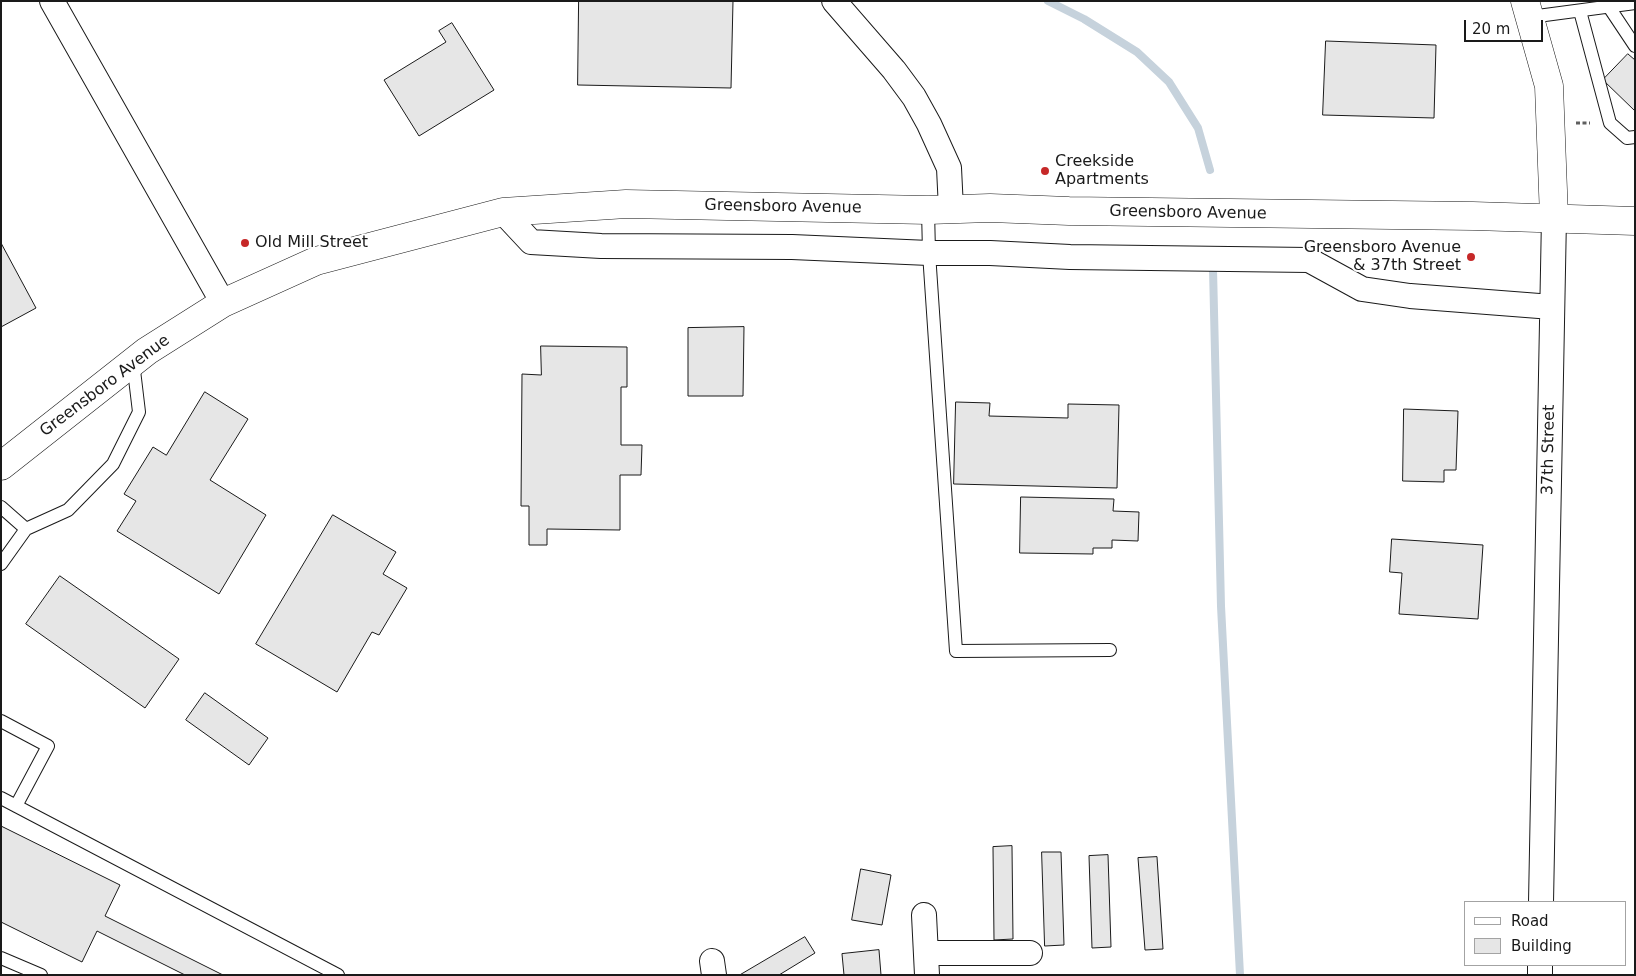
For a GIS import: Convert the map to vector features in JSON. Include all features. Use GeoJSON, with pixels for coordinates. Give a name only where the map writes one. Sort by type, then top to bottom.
{"type":"FeatureCollection","features":[{"type":"Feature","properties":{"kind":"main road","name":"37th Street"},"geometry":{"type":"LineString","coordinates":[[1528,9],[1549,86],[1554,217]]}},
{"type":"Feature","properties":{"kind":"main road","name":"Greensboro Avenue"},"geometry":{"type":"LineString","coordinates":[[1,466],[147,351],[223,303],[316,261],[503,212],[626,204],[1554,217],[1635,221]]}},
{"type":"Feature","properties":{"kind":"street"},"geometry":{"type":"LineString","coordinates":[[52,1],[223,303]]}},
{"type":"Feature","properties":{"kind":"street"},"geometry":{"type":"LineString","coordinates":[[834,1],[894,70],[926,117],[949,168],[940,209]]}},
{"type":"Feature","properties":{"kind":"street"},"geometry":{"type":"LineString","coordinates":[[503,212],[531,242],[601,246],[792,247],[929,253],[990,252],[1070,257],[1309,260],[1362,289],[1410,296],[1552,307]]}},
{"type":"Feature","properties":{"kind":"street","name":"37th Street"},"geometry":{"type":"LineString","coordinates":[[1541,901],[1554,217]]}},
{"type":"Feature","properties":{"kind":"street"},"geometry":{"type":"LineString","coordinates":[[924,915],[926,964],[1030,953]]}},
{"type":"Feature","properties":{"kind":"lane"},"geometry":{"type":"LineString","coordinates":[[1528,9],[1580,11],[1635,3]]}},
{"type":"Feature","properties":{"kind":"lane"},"geometry":{"type":"LineString","coordinates":[[1609,7],[1635,46]]}},
{"type":"Feature","properties":{"kind":"lane"},"geometry":{"type":"LineString","coordinates":[[1580,11],[1610,123],[1627,138],[1635,137]]}},
{"type":"Feature","properties":{"kind":"lane"},"geometry":{"type":"LineString","coordinates":[[940,209],[929,253],[956,651],[1110,650]]}},
{"type":"Feature","properties":{"kind":"lane"},"geometry":{"type":"LineString","coordinates":[[1,564],[26,529],[68,510],[113,464],[139,412],[133,362]]}},
{"type":"Feature","properties":{"kind":"lane"},"geometry":{"type":"LineString","coordinates":[[1,507],[26,529]]}},
{"type":"Feature","properties":{"kind":"lane"},"geometry":{"type":"LineString","coordinates":[[1,721],[48,746],[16,806]]}},
{"type":"Feature","properties":{"kind":"lane"},"geometry":{"type":"LineString","coordinates":[[1,798],[338,975]]}},
{"type":"Feature","properties":{"kind":"lane"},"geometry":{"type":"LineString","coordinates":[[1,958],[41,975]]}},
{"type":"Feature","properties":{"kind":"building"},"geometry":{"type":"Polygon","coordinates":[[[579,1],[733,1],[731,88],[578,85],[579,1]]]}},
{"type":"Feature","properties":{"kind":"building"},"geometry":{"type":"Polygon","coordinates":[[[452,23],[494,90],[419,136],[384,80],[446,42],[439,31],[452,23]]]}},
{"type":"Feature","properties":{"kind":"building"},"geometry":{"type":"Polygon","coordinates":[[[1326,41],[1436,45],[1434,118],[1323,115],[1326,41]]]}},
{"type":"Feature","properties":{"kind":"building"},"geometry":{"type":"Polygon","coordinates":[[[1628,54],[1635,60],[1635,111],[1603,80],[1628,54]]]}},
{"type":"Feature","properties":{"kind":"building"},"geometry":{"type":"Polygon","coordinates":[[[1,243],[36,308],[1,327],[1,243]]]}},
{"type":"Feature","properties":{"kind":"building"},"geometry":{"type":"Polygon","coordinates":[[[744,327],[743,396],[688,396],[688,328],[744,327]]]}},
{"type":"Feature","properties":{"kind":"building"},"geometry":{"type":"Polygon","coordinates":[[[541,346],[627,347],[627,387],[621,387],[621,445],[642,445],[641,475],[620,475],[620,530],[547,529],[547,545],[529,545],[529,506],[521,506],[522,374],[541,375],[541,346]]]}},
{"type":"Feature","properties":{"kind":"building"},"geometry":{"type":"Polygon","coordinates":[[[205,392],[248,419],[210,480],[266,515],[219,594],[117,531],[136,501],[124,494],[153,447],[166,455],[205,392]]]}},
{"type":"Feature","properties":{"kind":"building"},"geometry":{"type":"Polygon","coordinates":[[[956,402],[990,403],[989,416],[1068,418],[1068,404],[1119,405],[1117,488],[954,484],[956,402]]]}},
{"type":"Feature","properties":{"kind":"building"},"geometry":{"type":"Polygon","coordinates":[[[1404,409],[1458,411],[1456,470],[1444,470],[1444,482],[1403,481],[1404,409]]]}},
{"type":"Feature","properties":{"kind":"building"},"geometry":{"type":"Polygon","coordinates":[[[1021,497],[1114,499],[1113,511],[1139,512],[1138,541],[1112,540],[1112,548],[1093,548],[1093,554],[1020,553],[1021,497]]]}},
{"type":"Feature","properties":{"kind":"building"},"geometry":{"type":"Polygon","coordinates":[[[333,515],[396,552],[383,574],[407,588],[379,635],[372,632],[337,692],[256,644],[333,515]]]}},
{"type":"Feature","properties":{"kind":"building"},"geometry":{"type":"Polygon","coordinates":[[[1392,539],[1483,545],[1478,619],[1399,614],[1402,573],[1390,572],[1392,539]]]}},
{"type":"Feature","properties":{"kind":"building"},"geometry":{"type":"Polygon","coordinates":[[[60,576],[179,659],[145,708],[26,624],[60,576]]]}},
{"type":"Feature","properties":{"kind":"building"},"geometry":{"type":"Polygon","coordinates":[[[205,693],[268,738],[249,765],[186,720],[205,693]]]}},
{"type":"Feature","properties":{"kind":"building"},"geometry":{"type":"Polygon","coordinates":[[[1,826],[120,885],[105,916],[223,975],[185,975],[97,931],[82,962],[1,922],[1,826]]]}},
{"type":"Feature","properties":{"kind":"building"},"geometry":{"type":"Polygon","coordinates":[[[1012,846],[1013,939],[994,940],[993,847],[1012,846]]]}},
{"type":"Feature","properties":{"kind":"building"},"geometry":{"type":"Polygon","coordinates":[[[1042,852],[1061,852],[1064,945],[1045,946],[1042,852]]]}},
{"type":"Feature","properties":{"kind":"building"},"geometry":{"type":"Polygon","coordinates":[[[1108,855],[1111,947],[1092,948],[1089,856],[1108,855]]]}},
{"type":"Feature","properties":{"kind":"building"},"geometry":{"type":"Polygon","coordinates":[[[1157,857],[1163,949],[1145,950],[1138,858],[1157,857]]]}},
{"type":"Feature","properties":{"kind":"building"},"geometry":{"type":"Polygon","coordinates":[[[861,869],[891,875],[882,925],[852,920],[861,869]]]}},
{"type":"Feature","properties":{"kind":"building"},"geometry":{"type":"Polygon","coordinates":[[[805,937],[815,953],[779,975],[740,975],[805,937]]]}},
{"type":"Feature","properties":{"kind":"building"},"geometry":{"type":"Polygon","coordinates":[[[879,950],[881,975],[844,975],[842,954],[879,950]]]}},
{"type":"Feature","properties":{"kind":"waterway"},"geometry":{"type":"LineString","coordinates":[[1048,1],[1084,19],[1137,52],[1169,82],[1198,128],[1210,170]]}},
{"type":"Feature","properties":{"kind":"waterway"},"geometry":{"type":"LineString","coordinates":[[1213,269],[1221,606],[1240,975]]}},
{"type":"Feature","properties":{"kind":"place","name":"Creekside Apartments"},"geometry":{"type":"Point","coordinates":[1045,171]}},
{"type":"Feature","properties":{"kind":"place","name":"Old Mill Street"},"geometry":{"type":"Point","coordinates":[245,243]}},
{"type":"Feature","properties":{"kind":"place","name":"Greensboro Avenue & 37th Street"},"geometry":{"type":"Point","coordinates":[1471,257]}}]}
